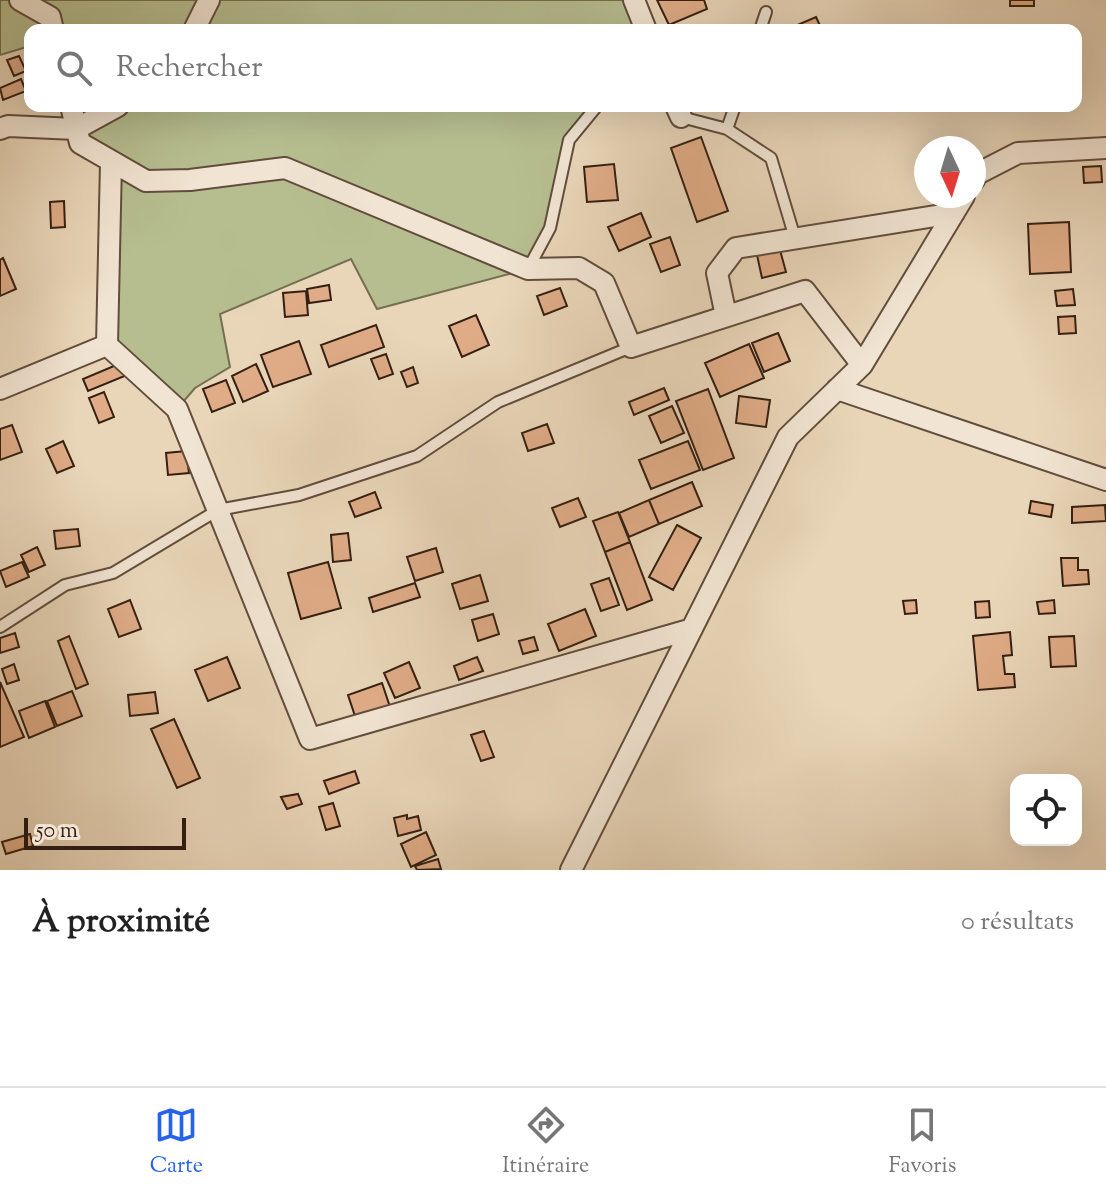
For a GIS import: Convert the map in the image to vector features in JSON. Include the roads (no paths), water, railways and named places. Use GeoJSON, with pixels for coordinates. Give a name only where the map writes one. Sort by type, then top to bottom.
{"type":"FeatureCollection","features":[{"type":"Feature","properties":{"kind":"street"},"geometry":{"type":"LineString","coordinates":[[20,0],[50,17],[52,24]]}},
{"type":"Feature","properties":{"kind":"street"},"geometry":{"type":"LineString","coordinates":[[197,24],[209,0]]}},
{"type":"Feature","properties":{"kind":"street"},"geometry":{"type":"LineString","coordinates":[[634,0],[644,24]]}},
{"type":"Feature","properties":{"kind":"street"},"geometry":{"type":"LineString","coordinates":[[72,112],[80,143],[146,181],[190,180],[285,168],[528,269],[579,268],[604,283],[631,347],[805,291],[862,365]]}},
{"type":"Feature","properties":{"kind":"street"},"geometry":{"type":"LineString","coordinates":[[0,129],[8,126],[76,129],[107,112]]}},
{"type":"Feature","properties":{"kind":"street"},"geometry":{"type":"LineString","coordinates":[[986,169],[1018,153],[1106,148]]}},
{"type":"Feature","properties":{"kind":"street"},"geometry":{"type":"LineString","coordinates":[[111,162],[107,345],[177,409],[310,739],[692,629]]}},
{"type":"Feature","properties":{"kind":"street"},"geometry":{"type":"LineString","coordinates":[[726,316],[717,273],[736,248],[940,208]]}},
{"type":"Feature","properties":{"kind":"street"},"geometry":{"type":"LineString","coordinates":[[571,870],[788,437],[862,365],[957,208]]}},
{"type":"Feature","properties":{"kind":"street"},"geometry":{"type":"LineString","coordinates":[[0,389],[107,345]]}},
{"type":"Feature","properties":{"kind":"street"},"geometry":{"type":"LineString","coordinates":[[837,389],[1106,480]]}},
{"type":"Feature","properties":{"kind":"lane"},"geometry":{"type":"LineString","coordinates":[[762,24],[766,12]]}},
{"type":"Feature","properties":{"kind":"lane"},"geometry":{"type":"LineString","coordinates":[[528,269],[550,228],[569,140],[592,112]]}},
{"type":"Feature","properties":{"kind":"lane"},"geometry":{"type":"LineString","coordinates":[[681,112],[727,129],[771,158],[795,238]]}},
{"type":"Feature","properties":{"kind":"lane"},"geometry":{"type":"LineString","coordinates":[[727,129],[733,112]]}},
{"type":"Feature","properties":{"kind":"lane"},"geometry":{"type":"LineString","coordinates":[[0,627],[65,585],[113,573],[218,510],[299,495],[417,456],[498,402],[631,347]]}}]}
